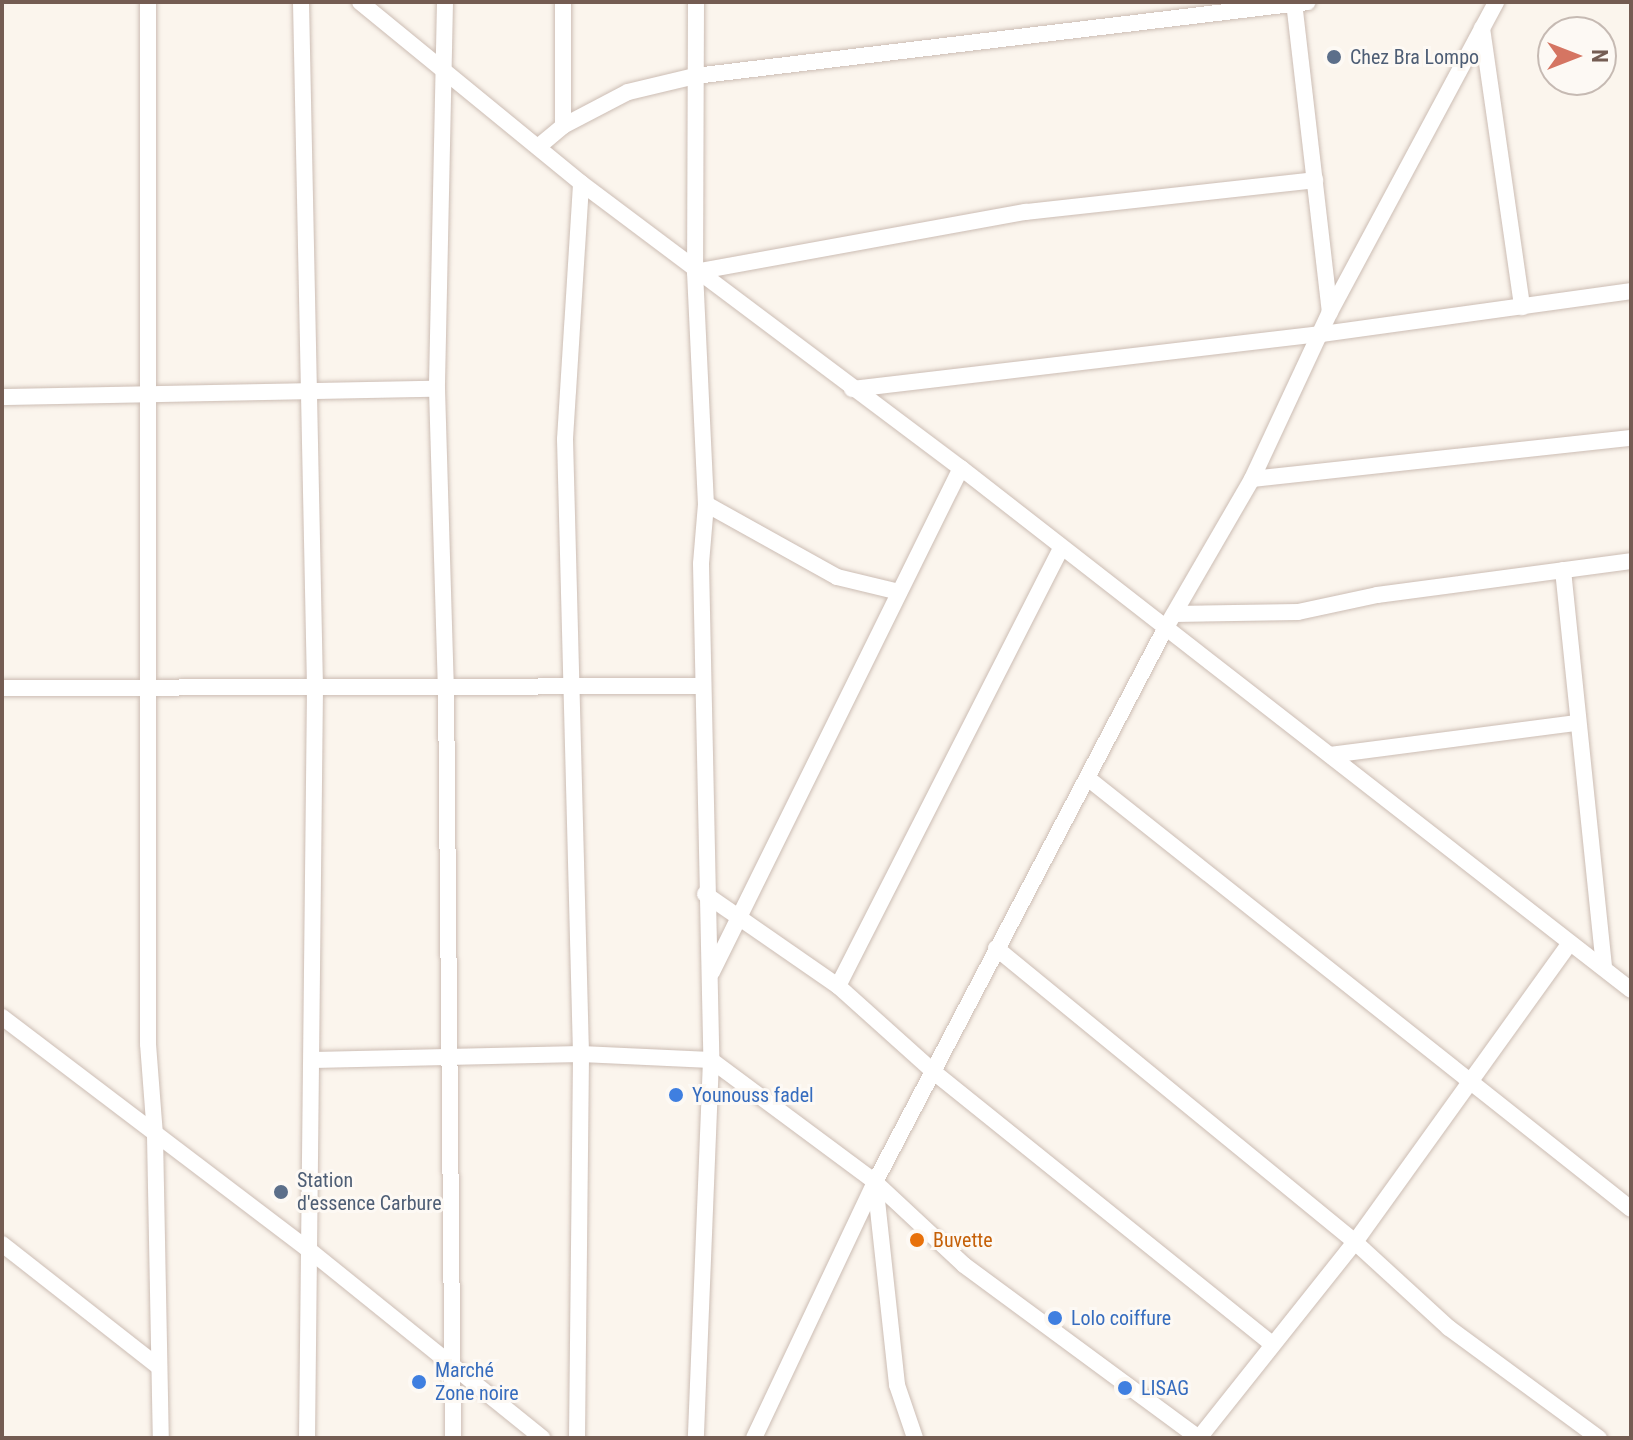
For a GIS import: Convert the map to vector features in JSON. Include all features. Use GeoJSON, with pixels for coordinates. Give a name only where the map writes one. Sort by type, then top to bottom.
{"type":"FeatureCollection","features":[{"type":"Feature","properties":{"kind":"street"},"geometry":{"type":"LineString","coordinates":[[148,2],[144,392],[148,1044],[155,1136],[161,1438]]}},
{"type":"Feature","properties":{"kind":"street"},"geometry":{"type":"LineString","coordinates":[[301,2],[306,393],[315,688],[307,1438]]}},
{"type":"Feature","properties":{"kind":"street"},"geometry":{"type":"LineString","coordinates":[[360,2],[447,77],[695,272],[961,468],[1061,548],[1170,621],[1330,755],[1631,990]]}},
{"type":"Feature","properties":{"kind":"street"},"geometry":{"type":"LineString","coordinates":[[445,2],[447,77],[437,389],[446,686],[453,1438]]}},
{"type":"Feature","properties":{"kind":"street"},"geometry":{"type":"LineString","coordinates":[[563,2],[563,126]]}},
{"type":"Feature","properties":{"kind":"street"},"geometry":{"type":"LineString","coordinates":[[696,2],[695,272],[706,504],[702,686],[705,894],[711,975],[711,1060],[696,1438]]}},
{"type":"Feature","properties":{"kind":"street"},"geometry":{"type":"LineString","coordinates":[[538,147],[563,126],[628,92],[695,76],[1299,2],[1330,312]]}},
{"type":"Feature","properties":{"kind":"street"},"geometry":{"type":"LineString","coordinates":[[754,1438],[875,1182],[935,1073],[996,948],[1090,780],[1170,621],[1252,479],[1330,312],[1496,2]]}},
{"type":"Feature","properties":{"kind":"street"},"geometry":{"type":"LineString","coordinates":[[1482,28],[1522,307]]}},
{"type":"Feature","properties":{"kind":"street"},"geometry":{"type":"LineString","coordinates":[[695,272],[1026,212],[1315,180]]}},
{"type":"Feature","properties":{"kind":"street"},"geometry":{"type":"LineString","coordinates":[[577,1438],[581,1054],[565,439],[581,183]]}},
{"type":"Feature","properties":{"kind":"street"},"geometry":{"type":"LineString","coordinates":[[852,389],[1322,334],[1631,291]]}},
{"type":"Feature","properties":{"kind":"street"},"geometry":{"type":"LineString","coordinates":[[2,397],[437,389]]}},
{"type":"Feature","properties":{"kind":"street"},"geometry":{"type":"LineString","coordinates":[[1252,479],[1631,438]]}},
{"type":"Feature","properties":{"kind":"street"},"geometry":{"type":"LineString","coordinates":[[711,975],[961,468]]}},
{"type":"Feature","properties":{"kind":"street"},"geometry":{"type":"LineString","coordinates":[[706,504],[837,577],[899,592]]}},
{"type":"Feature","properties":{"kind":"street"},"geometry":{"type":"LineString","coordinates":[[838,986],[1061,548]]}},
{"type":"Feature","properties":{"kind":"street"},"geometry":{"type":"LineString","coordinates":[[1170,621],[1298,612],[1377,595],[1631,561]]}},
{"type":"Feature","properties":{"kind":"street"},"geometry":{"type":"LineString","coordinates":[[1563,570],[1575,723],[1604,968]]}},
{"type":"Feature","properties":{"kind":"street"},"geometry":{"type":"LineString","coordinates":[[2,688],[702,686]]}},
{"type":"Feature","properties":{"kind":"street"},"geometry":{"type":"LineString","coordinates":[[1330,755],[1575,723]]}},
{"type":"Feature","properties":{"kind":"street"},"geometry":{"type":"LineString","coordinates":[[1090,780],[1631,1209]]}},
{"type":"Feature","properties":{"kind":"street"},"geometry":{"type":"LineString","coordinates":[[705,894],[838,986],[935,1073],[1272,1344]]}},
{"type":"Feature","properties":{"kind":"street"},"geometry":{"type":"LineString","coordinates":[[313,1060],[581,1054],[711,1060],[875,1182],[964,1265],[1199,1438],[1355,1242],[1570,943]]}},
{"type":"Feature","properties":{"kind":"street"},"geometry":{"type":"LineString","coordinates":[[996,948],[1355,1242],[1449,1328],[1599,1438]]}},
{"type":"Feature","properties":{"kind":"street"},"geometry":{"type":"LineString","coordinates":[[2,1017],[308,1249],[542,1438]]}},
{"type":"Feature","properties":{"kind":"street"},"geometry":{"type":"LineString","coordinates":[[875,1182],[897,1385],[915,1438]]}},
{"type":"Feature","properties":{"kind":"street"},"geometry":{"type":"LineString","coordinates":[[2,1244],[159,1367]]}},
{"type":"Feature","properties":{"kind":"place","name":"Chez Bra Lompo"},"geometry":{"type":"Point","coordinates":[1334,57]}},
{"type":"Feature","properties":{"kind":"place","name":"Younouss fadel"},"geometry":{"type":"Point","coordinates":[676,1095]}},
{"type":"Feature","properties":{"kind":"place","name":"Station d'essence Carbure"},"geometry":{"type":"Point","coordinates":[281,1192]}},
{"type":"Feature","properties":{"kind":"place","name":"Buvette"},"geometry":{"type":"Point","coordinates":[917,1240]}},
{"type":"Feature","properties":{"kind":"place","name":"Lolo coiffure"},"geometry":{"type":"Point","coordinates":[1055,1318]}},
{"type":"Feature","properties":{"kind":"place","name":"Marché Zone noire"},"geometry":{"type":"Point","coordinates":[419,1382]}},
{"type":"Feature","properties":{"kind":"place","name":"LISAG"},"geometry":{"type":"Point","coordinates":[1125,1388]}}]}
